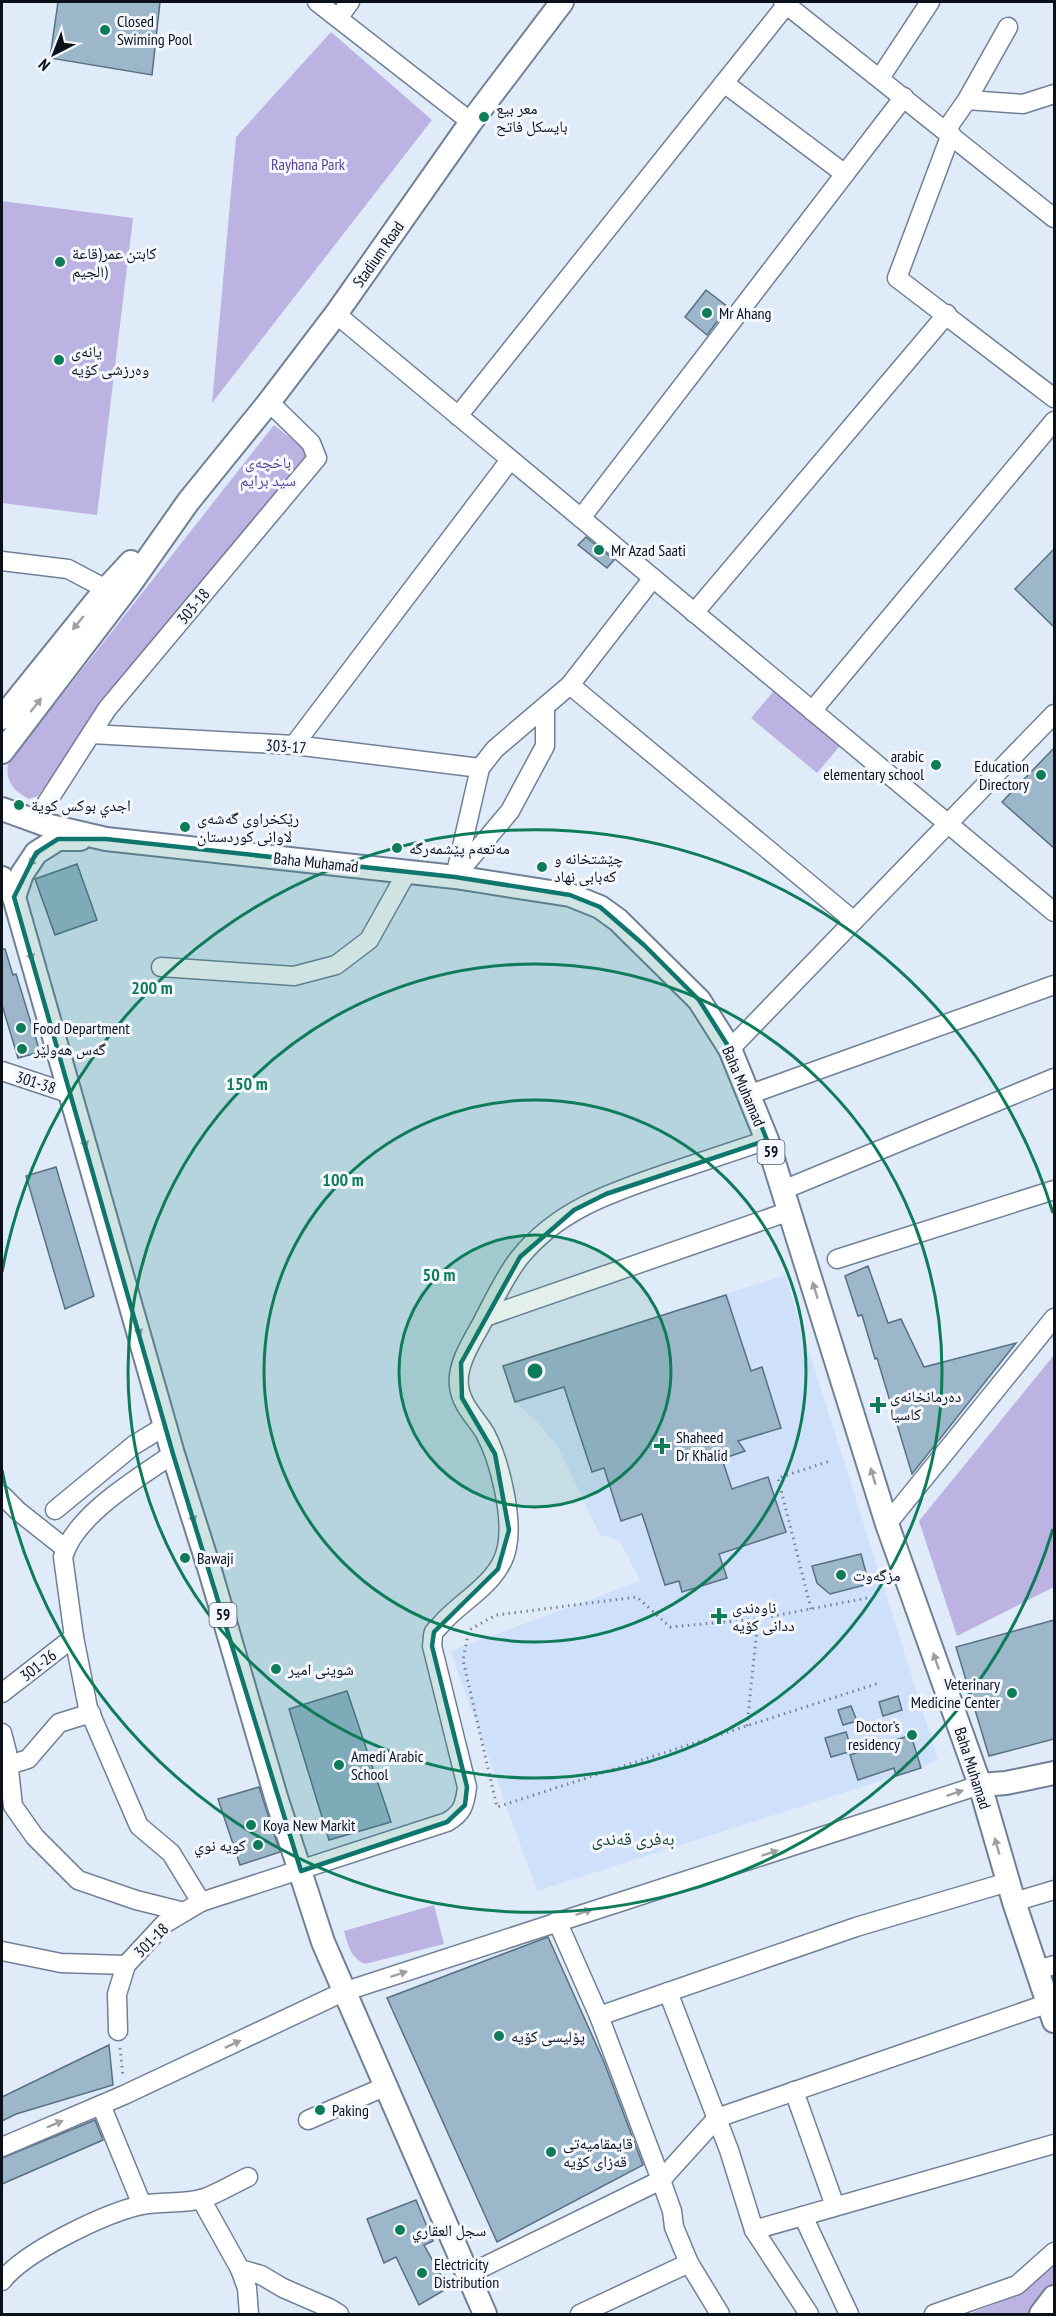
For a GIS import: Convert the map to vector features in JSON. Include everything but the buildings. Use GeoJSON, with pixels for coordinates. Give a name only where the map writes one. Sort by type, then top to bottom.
{"type":"FeatureCollection","features":[{"type":"Feature","properties":{"kind":"main road","name":"Stadium Road"},"geometry":{"type":"LineString","coordinates":[[188,502],[336,314],[471,122],[562,2]]}},
{"type":"Feature","properties":{"kind":"main road"},"geometry":{"type":"LineString","coordinates":[[2,718],[106,589],[188,502]]}},
{"type":"Feature","properties":{"kind":"main road"},"geometry":{"type":"LineString","coordinates":[[2,752],[131,583],[188,502]]}},
{"type":"Feature","properties":{"kind":"main road","name":"Baha Muhamad"},"geometry":{"type":"LineString","coordinates":[[4,808],[35,821],[106,838],[455,877],[570,895],[600,907],[644,945],[699,1000],[730,1049],[767,1140],[887,1524],[980,1785],[1011,1892],[1046,1967],[1052,2012]]}},
{"type":"Feature","properties":{"kind":"main road"},"geometry":{"type":"LineString","coordinates":[[14,897],[22,874],[36,853],[58,838],[106,838]]}},
{"type":"Feature","properties":{"kind":"main road","name":"59"},"geometry":{"type":"LineString","coordinates":[[2,878],[14,897],[173,1454],[211,1574],[276,1797],[323,1942],[384,2087],[485,2314]]}},
{"type":"Feature","properties":{"kind":"main road"},"geometry":{"type":"LineString","coordinates":[[980,1785],[1006,1783],[1054,1773]]}},
{"type":"Feature","properties":{"kind":"main road"},"geometry":{"type":"LineString","coordinates":[[1041,2314],[1054,2297]]}},
{"type":"Feature","properties":{"kind":"street"},"geometry":{"type":"LineString","coordinates":[[317,2],[471,122]]}},
{"type":"Feature","properties":{"kind":"street"},"geometry":{"type":"LineString","coordinates":[[338,18],[350,2]]}},
{"type":"Feature","properties":{"kind":"street"},"geometry":{"type":"LineString","coordinates":[[880,78],[930,2]]}},
{"type":"Feature","properties":{"kind":"street"},"geometry":{"type":"LineString","coordinates":[[458,416],[724,83],[785,3],[1054,218]]}},
{"type":"Feature","properties":{"kind":"street"},"geometry":{"type":"LineString","coordinates":[[1008,27],[949,132],[897,278],[1054,398]]}},
{"type":"Feature","properties":{"kind":"street"},"geometry":{"type":"LineString","coordinates":[[724,83],[845,174]]}},
{"type":"Feature","properties":{"kind":"street"},"geometry":{"type":"LineString","coordinates":[[967,100],[1023,104],[1054,94]]}},
{"type":"Feature","properties":{"kind":"street"},"geometry":{"type":"LineString","coordinates":[[581,519],[904,97]]}},
{"type":"Feature","properties":{"kind":"street"},"geometry":{"type":"LineString","coordinates":[[336,314],[1054,912]]}},
{"type":"Feature","properties":{"kind":"street"},"geometry":{"type":"LineString","coordinates":[[694,613],[947,314]]}},
{"type":"Feature","properties":{"kind":"street","name":"303-18"},"geometry":{"type":"LineString","coordinates":[[35,821],[106,709],[317,458],[311,443],[269,402]]}},
{"type":"Feature","properties":{"kind":"street"},"geometry":{"type":"LineString","coordinates":[[812,711],[1054,421]]}},
{"type":"Feature","properties":{"kind":"street"},"geometry":{"type":"LineString","coordinates":[[294,745],[510,460]]}},
{"type":"Feature","properties":{"kind":"street"},"geometry":{"type":"LineString","coordinates":[[2,561],[68,569],[106,589]]}},
{"type":"Feature","properties":{"kind":"street"},"geometry":{"type":"LineString","coordinates":[[455,877],[480,768],[495,749],[570,686],[653,578]]}},
{"type":"Feature","properties":{"kind":"street"},"geometry":{"type":"LineString","coordinates":[[570,686],[854,921]]}},
{"type":"Feature","properties":{"kind":"street"},"geometry":{"type":"LineString","coordinates":[[455,877],[510,811],[545,746],[545,709]]}},
{"type":"Feature","properties":{"kind":"street"},"geometry":{"type":"LineString","coordinates":[[730,1049],[1054,714]]}},
{"type":"Feature","properties":{"kind":"street","name":"303-17"},"geometry":{"type":"LineString","coordinates":[[91,734],[294,745],[480,768]]}},
{"type":"Feature","properties":{"kind":"street"},"geometry":{"type":"LineString","coordinates":[[162,967],[294,976],[336,964],[369,940],[407,872]]}},
{"type":"Feature","properties":{"kind":"street"},"geometry":{"type":"LineString","coordinates":[[748,1095],[1054,985]]}},
{"type":"Feature","properties":{"kind":"street","name":"301-38"},"geometry":{"type":"LineString","coordinates":[[2,1071],[71,1094]]}},
{"type":"Feature","properties":{"kind":"street"},"geometry":{"type":"LineString","coordinates":[[485,1317],[787,1200],[1054,1078]]}},
{"type":"Feature","properties":{"kind":"street","name":"301-18"},"geometry":{"type":"LineString","coordinates":[[118,2031],[117,1994],[126,1965],[164,1924],[201,1902],[301,1871],[459,1816],[465,1805],[467,1787],[432,1646],[434,1632],[481,1589],[498,1569],[507,1550],[509,1530],[502,1479],[495,1454],[468,1408],[459,1387],[461,1363],[501,1286],[520,1257],[545,1231],[574,1210],[606,1194],[767,1140]]}},
{"type":"Feature","properties":{"kind":"street"},"geometry":{"type":"LineString","coordinates":[[837,1259],[1054,1190]]}},
{"type":"Feature","properties":{"kind":"street"},"geometry":{"type":"LineString","coordinates":[[887,1524],[1054,1318]]}},
{"type":"Feature","properties":{"kind":"street"},"geometry":{"type":"LineString","coordinates":[[55,1510],[134,1445],[165,1426]]}},
{"type":"Feature","properties":{"kind":"street"},"geometry":{"type":"LineString","coordinates":[[173,1454],[112,1496],[91,1515],[66,1549],[63,1557],[74,1637],[91,1713],[139,1826],[171,1853],[201,1902]]}},
{"type":"Feature","properties":{"kind":"street"},"geometry":{"type":"LineString","coordinates":[[2,1495],[18,1511],[66,1549]]}},
{"type":"Feature","properties":{"kind":"street","name":"301-26"},"geometry":{"type":"LineString","coordinates":[[2,1693],[74,1637]]}},
{"type":"Feature","properties":{"kind":"street"},"geometry":{"type":"LineString","coordinates":[[9,1766],[28,1759],[59,1723],[91,1713]]}},
{"type":"Feature","properties":{"kind":"street"},"geometry":{"type":"LineString","coordinates":[[3,1743],[9,1766],[7,1813],[78,1880],[136,1900],[184,1912]]}},
{"type":"Feature","properties":{"kind":"street"},"geometry":{"type":"LineString","coordinates":[[2,2147],[124,2095],[343,1992],[980,1785]]}},
{"type":"Feature","properties":{"kind":"street"},"geometry":{"type":"LineString","coordinates":[[599,2016],[856,1927],[1011,1892],[1054,1890]]}},
{"type":"Feature","properties":{"kind":"street"},"geometry":{"type":"LineString","coordinates":[[557,1921],[599,2016],[661,2180],[672,2211],[674,2227],[689,2263],[720,2314]]}},
{"type":"Feature","properties":{"kind":"street"},"geometry":{"type":"LineString","coordinates":[[2,1951],[61,1963],[126,1965]]}},
{"type":"Feature","properties":{"kind":"street"},"geometry":{"type":"LineString","coordinates":[[668,1992],[729,2150],[754,2230],[809,2314]]}},
{"type":"Feature","properties":{"kind":"street"},"geometry":{"type":"LineString","coordinates":[[468,2274],[661,2180],[717,2118],[794,2091],[1052,2012]]}},
{"type":"Feature","properties":{"kind":"street"},"geometry":{"type":"LineString","coordinates":[[308,2120],[384,2087]]}},
{"type":"Feature","properties":{"kind":"street"},"geometry":{"type":"LineString","coordinates":[[794,2091],[835,2206]]}},
{"type":"Feature","properties":{"kind":"street"},"geometry":{"type":"LineString","coordinates":[[101,2105],[142,2205]]}},
{"type":"Feature","properties":{"kind":"street"},"geometry":{"type":"LineString","coordinates":[[754,2230],[1054,2144]]}},
{"type":"Feature","properties":{"kind":"street"},"geometry":{"type":"LineString","coordinates":[[2,2281],[11,2269],[74,2230],[107,2216],[142,2205],[201,2199],[248,2177]]}},
{"type":"Feature","properties":{"kind":"street"},"geometry":{"type":"LineString","coordinates":[[201,2199],[240,2268],[247,2288],[249,2314]]}},
{"type":"Feature","properties":{"kind":"street"},"geometry":{"type":"LineString","coordinates":[[803,2216],[849,2314]]}},
{"type":"Feature","properties":{"kind":"street"},"geometry":{"type":"LineString","coordinates":[[934,2314],[1017,2284],[1054,2252]]}},
{"type":"Feature","properties":{"kind":"street"},"geometry":{"type":"LineString","coordinates":[[580,2314],[689,2263]]}},
{"type":"Feature","properties":{"kind":"street"},"geometry":{"type":"LineString","coordinates":[[240,2268],[261,2275],[332,2312]]}},
{"type":"Feature","properties":{"kind":"path"},"geometry":{"type":"LineString","coordinates":[[811,1609],[778,1478],[830,1461]]}},
{"type":"Feature","properties":{"kind":"path"},"geometry":{"type":"LineString","coordinates":[[867,1598],[758,1619],[670,1628],[638,1597],[496,1615],[469,1630],[463,1660],[497,1807],[879,1683]]}},
{"type":"Feature","properties":{"kind":"path"},"geometry":{"type":"LineString","coordinates":[[747,1726],[758,1619]]}},
{"type":"Feature","properties":{"kind":"path"},"geometry":{"type":"LineString","coordinates":[[118,2031],[124,2095]]}},
{"type":"Feature","properties":{"kind":"highlighted area"},"geometry":{"type":"Polygon","coordinates":[[[58,839],[106,839],[455,877],[570,895],[600,907],[644,945],[699,1000],[730,1049],[767,1140],[606,1194],[574,1210],[520,1257],[461,1363],[462,1398],[495,1454],[509,1530],[498,1569],[434,1632],[432,1646],[467,1787],[465,1805],[447,1822],[301,1871],[173,1454],[14,897],[36,853],[58,839]]]}},
{"type":"Feature","properties":{"kind":"shaded area","name":"ناوەندی ددانی کۆیە"},"geometry":{"type":"Polygon","coordinates":[[[785,1275],[938,1759],[921,1768],[537,1891],[450,1651],[640,1581],[619,1540],[600,1535],[558,1447],[538,1423],[515,1402],[503,1366],[785,1275]]]}},
{"type":"Feature","properties":{"kind":"green space","name":"Rayhana Park"},"geometry":{"type":"Polygon","coordinates":[[[331,32],[432,120],[212,403],[236,137],[331,32]]]}},
{"type":"Feature","properties":{"kind":"green space","name":"یانه‌ی وه‌رزشی كۆیه‌"},"geometry":{"type":"Polygon","coordinates":[[[2,201],[133,218],[97,515],[2,503],[2,201]]]}},
{"type":"Feature","properties":{"kind":"green space","name":"باخچه‌ی سید برایم"},"geometry":{"type":"Polygon","coordinates":[[[274,425],[312,455],[83,732],[38,796],[29,799],[24,796],[9,781],[8,764],[274,425]]]}},
{"type":"Feature","properties":{"kind":"green space"},"geometry":{"type":"Polygon","coordinates":[[[777,687],[845,740],[817,773],[751,718],[777,687]]]}},
{"type":"Feature","properties":{"kind":"green space"},"geometry":{"type":"Polygon","coordinates":[[[1054,1355],[1054,1587],[957,1636],[919,1521],[1054,1355]]]}},
{"type":"Feature","properties":{"kind":"green space"},"geometry":{"type":"Polygon","coordinates":[[[434,1905],[444,1944],[365,1964],[350,1950],[344,1931],[434,1905]]]}},
{"type":"Feature","properties":{"kind":"green space"},"geometry":{"type":"Polygon","coordinates":[[[1054,2264],[1054,2289],[1034,2314],[969,2314],[1023,2293],[1054,2264]]]}},
{"type":"Feature","properties":{"kind":"place","name":"Closed Swiming Pool"},"geometry":{"type":"Point","coordinates":[105,30]}},
{"type":"Feature","properties":{"kind":"place","name":"معر بيع بايسكل فاتح"},"geometry":{"type":"Point","coordinates":[484,117]}},
{"type":"Feature","properties":{"kind":"place","name":"كابتن عمر(قاعة الجيم)"},"geometry":{"type":"Point","coordinates":[60,262]}},
{"type":"Feature","properties":{"kind":"place","name":"Mr Ahang"},"geometry":{"type":"Point","coordinates":[707,313]}},
{"type":"Feature","properties":{"kind":"place","name":"یانه‌ی وه‌رزشی كۆیه‌"},"geometry":{"type":"Point","coordinates":[59,360]}},
{"type":"Feature","properties":{"kind":"place","name":"Mr Azad Saati"},"geometry":{"type":"Point","coordinates":[599,550]}},
{"type":"Feature","properties":{"kind":"place","name":"arabic elementary school"},"geometry":{"type":"Point","coordinates":[936,765]}},
{"type":"Feature","properties":{"kind":"place","name":"Education Directory"},"geometry":{"type":"Point","coordinates":[1041,775]}},
{"type":"Feature","properties":{"kind":"place","name":"اجدي بوكس كوية"},"geometry":{"type":"Point","coordinates":[19,805]}},
{"type":"Feature","properties":{"kind":"place","name":"رێكخراوی گه‌شه‌ی لاوانی كوردستان"},"geometry":{"type":"Point","coordinates":[185,827]}},
{"type":"Feature","properties":{"kind":"place","name":"مەتعەم پێشمەرگە"},"geometry":{"type":"Point","coordinates":[397,848]}},
{"type":"Feature","properties":{"kind":"place","name":"چێشتخانە و کەبابی نھاد"},"geometry":{"type":"Point","coordinates":[542,867]}},
{"type":"Feature","properties":{"kind":"place","name":"Food Department"},"geometry":{"type":"Point","coordinates":[21,1028]}},
{"type":"Feature","properties":{"kind":"place","name":"گەس هەولێر"},"geometry":{"type":"Point","coordinates":[22,1049]}},
{"type":"Feature","properties":{"kind":"place","name":"دەرمانخانەی کاسیا"},"geometry":{"type":"Point","coordinates":[878,1405]}},
{"type":"Feature","properties":{"kind":"place","name":"Shaheed Dr Khalid"},"geometry":{"type":"Point","coordinates":[662,1446]}},
{"type":"Feature","properties":{"kind":"place","name":"Bawaji"},"geometry":{"type":"Point","coordinates":[185,1558]}},
{"type":"Feature","properties":{"kind":"place","name":"مزگه‌وت"},"geometry":{"type":"Point","coordinates":[841,1575]}},
{"type":"Feature","properties":{"kind":"place","name":"ناوەندی ددانی کۆیە"},"geometry":{"type":"Point","coordinates":[719,1616]}},
{"type":"Feature","properties":{"kind":"place","name":"شوينى امير"},"geometry":{"type":"Point","coordinates":[276,1669]}},
{"type":"Feature","properties":{"kind":"place","name":"Veterinary Medicine Center"},"geometry":{"type":"Point","coordinates":[1012,1693]}},
{"type":"Feature","properties":{"kind":"place","name":"Doctor's residency"},"geometry":{"type":"Point","coordinates":[912,1735]}},
{"type":"Feature","properties":{"kind":"place","name":"Amedi Arabic School"},"geometry":{"type":"Point","coordinates":[339,1765]}},
{"type":"Feature","properties":{"kind":"place","name":"Koya New Markit"},"geometry":{"type":"Point","coordinates":[251,1825]}},
{"type":"Feature","properties":{"kind":"place","name":"كويه نوي"},"geometry":{"type":"Point","coordinates":[258,1845]}},
{"type":"Feature","properties":{"kind":"place","name":"پۆلیسی كۆیه‌"},"geometry":{"type":"Point","coordinates":[499,2036]}},
{"type":"Feature","properties":{"kind":"place","name":"Paking"},"geometry":{"type":"Point","coordinates":[320,2110]}},
{"type":"Feature","properties":{"kind":"place","name":"قایمقامیه‌تی قه‌زای كۆیه‌"},"geometry":{"type":"Point","coordinates":[551,2152]}},
{"type":"Feature","properties":{"kind":"place","name":"سجل العقاري"},"geometry":{"type":"Point","coordinates":[400,2230]}},
{"type":"Feature","properties":{"kind":"place","name":"Electricity Distribution"},"geometry":{"type":"Point","coordinates":[422,2273]}},
{"type":"Feature","properties":{"kind":"district","name":"بەفری قەندی"},"geometry":{"type":"Point","coordinates":[633,1839]}}]}
